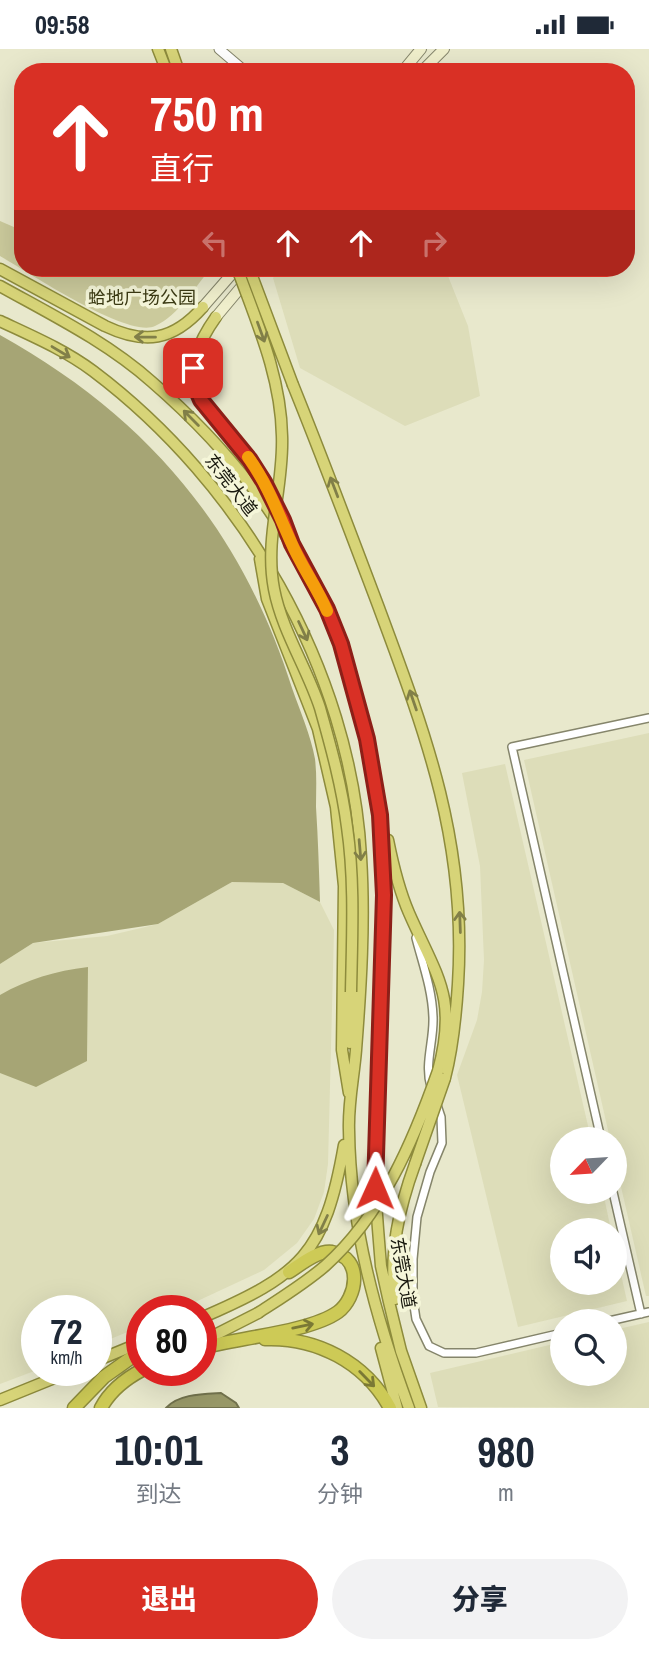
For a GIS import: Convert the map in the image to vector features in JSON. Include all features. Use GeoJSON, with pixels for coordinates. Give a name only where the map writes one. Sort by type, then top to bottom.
{"type":"FeatureCollection","features":[{"type":"Feature","properties":{"kind":"highway"},"geometry":{"type":"LineString","coordinates":[[15,277],[105,326],[139,338],[154,338],[181,328],[203,307]]}},
{"type":"Feature","properties":{"kind":"highway"},"geometry":{"type":"LineString","coordinates":[[240,277],[268,352],[278,390],[283,438],[271,539],[274,591],[318,704],[335,765],[348,829],[352,893],[350,1098]]}},
{"type":"Feature","properties":{"kind":"highway"},"geometry":{"type":"LineString","coordinates":[[217,1334],[258,1313],[317,1272],[352,1237],[386,1190],[403,1160],[453,1048],[460,950],[457,875],[435,769],[402,669],[252,277]]}},
{"type":"Feature","properties":{"kind":"highway","name":"东莞大道"},"geometry":{"type":"LineString","coordinates":[[0,286],[107,348],[151,381],[205,433],[237,469],[292,544],[311,578],[341,644],[357,696],[377,787],[383,851],[375,1188],[382,1266],[401,1350],[421,1408]]}},
{"type":"Feature","properties":{"kind":"highway"},"geometry":{"type":"LineString","coordinates":[[216,317],[195,351],[195,386],[209,412],[250,460],[264,482],[292,544]]}},
{"type":"Feature","properties":{"kind":"highway","name":"东莞大道"},"geometry":{"type":"LineString","coordinates":[[0,321],[41,340],[92,370],[184,453],[258,549],[313,653],[343,747],[353,790],[361,856],[362,938],[357,1038],[349,1111],[353,1194],[367,1270],[390,1355],[409,1408]]}},
{"type":"Feature","properties":{"kind":"highway"},"geometry":{"type":"LineString","coordinates":[[258,549],[267,599],[318,729],[336,807],[344,897],[342,1050],[350,1098]]}},
{"type":"Feature","properties":{"kind":"highway"},"geometry":{"type":"LineString","coordinates":[[377,787],[397,879],[408,911],[432,959],[446,1004],[446,1035],[441,1075],[402,1199],[393,1253],[393,1283],[401,1350]]}},
{"type":"Feature","properties":{"kind":"highway"},"geometry":{"type":"LineString","coordinates":[[446,1035],[458,990]]}},
{"type":"Feature","properties":{"kind":"highway"},"geometry":{"type":"LineString","coordinates":[[289,1272],[316,1240],[331,1208],[349,1111]]}},
{"type":"Feature","properties":{"kind":"highway"},"geometry":{"type":"LineString","coordinates":[[217,1311],[248,1298],[320,1254],[331,1252],[341,1256],[356,1279],[349,1301],[340,1311],[328,1318],[314,1324],[217,1344]]}},
{"type":"Feature","properties":{"kind":"highway"},"geometry":{"type":"LineString","coordinates":[[367,1270],[379,1342],[397,1408]]}},
{"type":"Feature","properties":{"kind":"highway"},"geometry":{"type":"LineString","coordinates":[[236,1340],[273,1339],[300,1342],[337,1354],[365,1374],[390,1408]]}},
{"type":"Feature","properties":{"kind":"highway"},"geometry":{"type":"LineString","coordinates":[[74,1408],[104,1377],[126,1361]]}},
{"type":"Feature","properties":{"kind":"highway"},"geometry":{"type":"LineString","coordinates":[[102,1405],[126,1380]]}},
{"type":"Feature","properties":{"kind":"highway"},"geometry":{"type":"LineString","coordinates":[[0,1400],[35,1386]]}},
{"type":"Feature","properties":{"kind":"main road"},"geometry":{"type":"LineString","coordinates":[[409,63],[421,49]]}},
{"type":"Feature","properties":{"kind":"main road"},"geometry":{"type":"LineString","coordinates":[[430,63],[444,49]]}},
{"type":"Feature","properties":{"kind":"main road"},"geometry":{"type":"LineString","coordinates":[[203,307],[229,277]]}},
{"type":"Feature","properties":{"kind":"main road"},"geometry":{"type":"LineString","coordinates":[[216,317],[249,277]]}},
{"type":"Feature","properties":{"kind":"street"},"geometry":{"type":"LineString","coordinates":[[219,49],[235,63]]}},
{"type":"Feature","properties":{"kind":"street"},"geometry":{"type":"LineString","coordinates":[[230,49],[244,63]]}},
{"type":"Feature","properties":{"kind":"street"},"geometry":{"type":"LineString","coordinates":[[598,1127],[512,747],[649,718]]}},
{"type":"Feature","properties":{"kind":"street"},"geometry":{"type":"LineString","coordinates":[[408,911],[430,984],[433,1020],[428,1057],[430,1083],[441,1117],[442,1143],[417,1217],[413,1302]]}},
{"type":"Feature","properties":{"kind":"street"},"geometry":{"type":"LineString","coordinates":[[616,1204],[645,1313],[627,1317]]}},
{"type":"Feature","properties":{"kind":"street"},"geometry":{"type":"LineString","coordinates":[[397,1224],[401,1260],[410,1283],[416,1319],[429,1346],[444,1353],[476,1353],[550,1335]]}},
{"type":"Feature","properties":{"kind":"shaded area"},"geometry":{"type":"Polygon","coordinates":[[[448,277],[468,326],[480,396],[405,426],[300,368],[273,278],[448,277]]]}},
{"type":"Feature","properties":{"kind":"shaded area"},"geometry":{"type":"Polygon","coordinates":[[[0,335],[53,367],[100,402],[144,441],[182,482],[216,528],[246,577],[271,630],[313,750],[320,902],[283,883],[232,882],[158,924],[33,943],[0,964],[0,335]]]}},
{"type":"Feature","properties":{"kind":"shaded area"},"geometry":{"type":"Polygon","coordinates":[[[649,733],[649,1296],[646,1296],[625,1204],[627,1127],[607,1127],[524,760],[649,733]]]}},
{"type":"Feature","properties":{"kind":"shaded area"},"geometry":{"type":"Polygon","coordinates":[[[505,764],[588,1127],[550,1127],[550,1204],[606,1204],[608,1218],[550,1218],[550,1295],[626,1295],[627,1301],[593,1309],[550,1309],[550,1319],[518,1327],[457,1075],[477,1020],[484,960],[480,866],[462,773],[505,764]]]}},
{"type":"Feature","properties":{"kind":"shaded area"},"geometry":{"type":"Polygon","coordinates":[[[232,882],[283,883],[320,902],[334,930],[328,1164],[324,1192],[314,1219],[297,1243],[264,1270],[210,1295],[126,1295],[126,1333],[112,1338],[112,1295],[21,1295],[21,1376],[0,1384],[0,964],[33,943],[107,936],[158,924],[232,882]]]}},
{"type":"Feature","properties":{"kind":"shaded area"},"geometry":{"type":"Polygon","coordinates":[[[88,967],[87,1061],[36,1087],[0,1073],[0,995],[42,977],[88,967]]]}},
{"type":"Feature","properties":{"kind":"shaded area"},"geometry":{"type":"Polygon","coordinates":[[[649,1322],[649,1408],[438,1407],[430,1373],[550,1345],[550,1386],[627,1386],[627,1327],[649,1322]]]}},
{"type":"Feature","properties":{"kind":"shaded area"},"geometry":{"type":"Polygon","coordinates":[[[221,1393],[239,1408],[166,1408],[184,1397],[221,1393]]]}},
{"type":"Feature","properties":{"kind":"green space","name":"蛤地广场公园"},"geometry":{"type":"Polygon","coordinates":[[[0,221],[14,227],[14,265],[0,256],[0,221]]]}},
{"type":"Feature","properties":{"kind":"green space","name":"蛤地广场公园"},"geometry":{"type":"Polygon","coordinates":[[[34,277],[204,277],[172,315],[155,326],[142,327],[123,323],[34,277]]]}},
{"type":"Feature","properties":{"kind":"slow traffic"},"geometry":{"type":"LineString","coordinates":[[248,457],[264,482],[327,611]]}},
{"type":"Feature","properties":{"kind":"route"},"geometry":{"type":"LineString","coordinates":[[193,368],[195,386],[201,400],[250,460],[264,482],[292,544],[327,609],[357,696],[367,739],[377,787],[384,895],[375,1188]]}}]}
